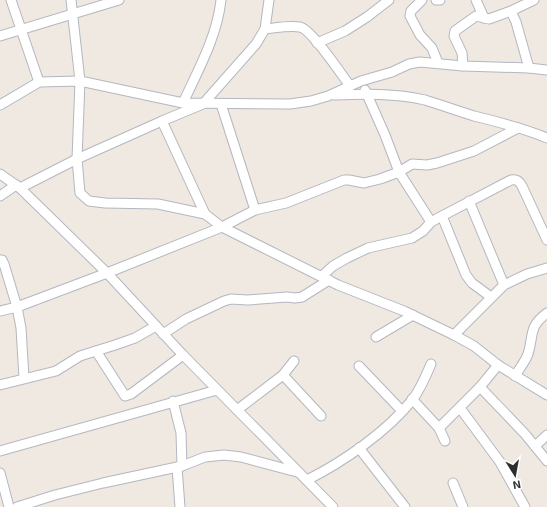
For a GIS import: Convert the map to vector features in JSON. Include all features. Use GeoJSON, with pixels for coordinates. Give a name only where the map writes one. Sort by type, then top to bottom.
{"type":"FeatureCollection","features":[{"type":"Feature","properties":{"kind":"street"},"geometry":{"type":"LineString","coordinates":[[10,0],[39,82]]}},
{"type":"Feature","properties":{"kind":"street"},"geometry":{"type":"LineString","coordinates":[[71,0],[80,81],[77,159],[80,193],[89,201],[105,203],[158,204],[205,214],[222,227],[338,285],[414,315],[454,335],[474,346],[498,365],[547,395]]}},
{"type":"Feature","properties":{"kind":"street"},"geometry":{"type":"LineString","coordinates":[[0,36],[119,0]]}},
{"type":"Feature","properties":{"kind":"street"},"geometry":{"type":"LineString","coordinates":[[183,103],[208,50],[219,13],[220,0]]}},
{"type":"Feature","properties":{"kind":"street"},"geometry":{"type":"LineString","coordinates":[[0,196],[77,159],[203,104],[256,44],[265,29],[269,0]]}},
{"type":"Feature","properties":{"kind":"street"},"geometry":{"type":"LineString","coordinates":[[317,43],[345,31],[367,17],[389,0]]}},
{"type":"Feature","properties":{"kind":"street"},"geometry":{"type":"LineString","coordinates":[[422,0],[411,11],[410,16],[420,35],[432,48],[438,63]]}},
{"type":"Feature","properties":{"kind":"street"},"geometry":{"type":"LineString","coordinates":[[476,0],[484,18]]}},
{"type":"Feature","properties":{"kind":"street"},"geometry":{"type":"LineString","coordinates":[[463,66],[461,48],[454,36],[454,32],[476,16],[488,19],[511,11],[534,0]]}},
{"type":"Feature","properties":{"kind":"street"},"geometry":{"type":"LineString","coordinates":[[511,11],[516,22],[529,68]]}},
{"type":"Feature","properties":{"kind":"street"},"geometry":{"type":"LineString","coordinates":[[265,29],[301,27],[309,32],[350,86]]}},
{"type":"Feature","properties":{"kind":"street"},"geometry":{"type":"LineString","coordinates":[[328,96],[362,81],[392,72],[409,64],[420,62],[463,66],[547,70]]}},
{"type":"Feature","properties":{"kind":"street"},"geometry":{"type":"LineString","coordinates":[[0,105],[39,82],[80,81],[183,103],[203,104],[290,104],[328,96],[366,94],[397,96],[424,100],[547,138]]}},
{"type":"Feature","properties":{"kind":"street"},"geometry":{"type":"LineString","coordinates":[[362,81],[399,172],[431,222]]}},
{"type":"Feature","properties":{"kind":"street"},"geometry":{"type":"LineString","coordinates":[[221,104],[255,210]]}},
{"type":"Feature","properties":{"kind":"street"},"geometry":{"type":"LineString","coordinates":[[162,121],[205,214]]}},
{"type":"Feature","properties":{"kind":"street"},"geometry":{"type":"LineString","coordinates":[[0,311],[17,307],[107,273],[222,227],[255,210],[286,203],[344,180],[364,183],[399,172],[412,164],[431,165],[474,151],[518,128]]}},
{"type":"Feature","properties":{"kind":"street"},"geometry":{"type":"LineString","coordinates":[[0,174],[18,187],[107,273],[182,355],[333,507]]}},
{"type":"Feature","properties":{"kind":"street"},"geometry":{"type":"LineString","coordinates":[[163,334],[186,319],[231,299],[248,300],[302,297],[325,278],[333,266],[347,258],[368,248],[412,238],[423,231],[431,222],[511,180],[520,182],[547,240]]}},
{"type":"Feature","properties":{"kind":"street"},"geometry":{"type":"LineString","coordinates":[[469,201],[504,285]]}},
{"type":"Feature","properties":{"kind":"street"},"geometry":{"type":"LineString","coordinates":[[442,216],[466,275],[472,283],[491,297]]}},
{"type":"Feature","properties":{"kind":"street"},"geometry":{"type":"LineString","coordinates":[[0,260],[2,260],[4,264],[17,307],[21,328],[24,378]]}},
{"type":"Feature","properties":{"kind":"street"},"geometry":{"type":"LineString","coordinates":[[454,335],[504,285],[527,274],[547,268]]}},
{"type":"Feature","properties":{"kind":"street"},"geometry":{"type":"LineString","coordinates":[[515,376],[527,356],[534,326],[538,319],[547,313]]}},
{"type":"Feature","properties":{"kind":"street"},"geometry":{"type":"LineString","coordinates":[[376,337],[414,315]]}},
{"type":"Feature","properties":{"kind":"street"},"geometry":{"type":"LineString","coordinates":[[0,385],[56,371],[80,356],[135,338],[156,326]]}},
{"type":"Feature","properties":{"kind":"street"},"geometry":{"type":"LineString","coordinates":[[96,351],[125,396],[131,394],[182,355]]}},
{"type":"Feature","properties":{"kind":"street"},"geometry":{"type":"LineString","coordinates":[[237,410],[283,375],[294,361]]}},
{"type":"Feature","properties":{"kind":"street"},"geometry":{"type":"LineString","coordinates":[[307,480],[326,471],[378,434],[412,399],[424,382],[432,364]]}},
{"type":"Feature","properties":{"kind":"street"},"geometry":{"type":"LineString","coordinates":[[439,428],[480,387],[498,365]]}},
{"type":"Feature","properties":{"kind":"street"},"geometry":{"type":"LineString","coordinates":[[359,366],[402,411]]}},
{"type":"Feature","properties":{"kind":"street"},"geometry":{"type":"LineString","coordinates":[[283,375],[321,416]]}},
{"type":"Feature","properties":{"kind":"street"},"geometry":{"type":"LineString","coordinates":[[480,387],[547,461]]}},
{"type":"Feature","properties":{"kind":"street"},"geometry":{"type":"LineString","coordinates":[[0,451],[217,390]]}},
{"type":"Feature","properties":{"kind":"street"},"geometry":{"type":"LineString","coordinates":[[412,399],[439,428],[445,441]]}},
{"type":"Feature","properties":{"kind":"street"},"geometry":{"type":"LineString","coordinates":[[173,402],[181,433],[180,507]]}},
{"type":"Feature","properties":{"kind":"street"},"geometry":{"type":"LineString","coordinates":[[460,408],[500,462],[525,507]]}},
{"type":"Feature","properties":{"kind":"street"},"geometry":{"type":"LineString","coordinates":[[535,446],[547,435]]}},
{"type":"Feature","properties":{"kind":"street"},"geometry":{"type":"LineString","coordinates":[[359,448],[405,507]]}},
{"type":"Feature","properties":{"kind":"street"},"geometry":{"type":"LineString","coordinates":[[17,507],[54,495],[180,467],[205,457],[224,455],[241,457],[297,472]]}},
{"type":"Feature","properties":{"kind":"street"},"geometry":{"type":"LineString","coordinates":[[0,473],[9,507]]}},
{"type":"Feature","properties":{"kind":"street"},"geometry":{"type":"LineString","coordinates":[[453,483],[463,507]]}}]}
